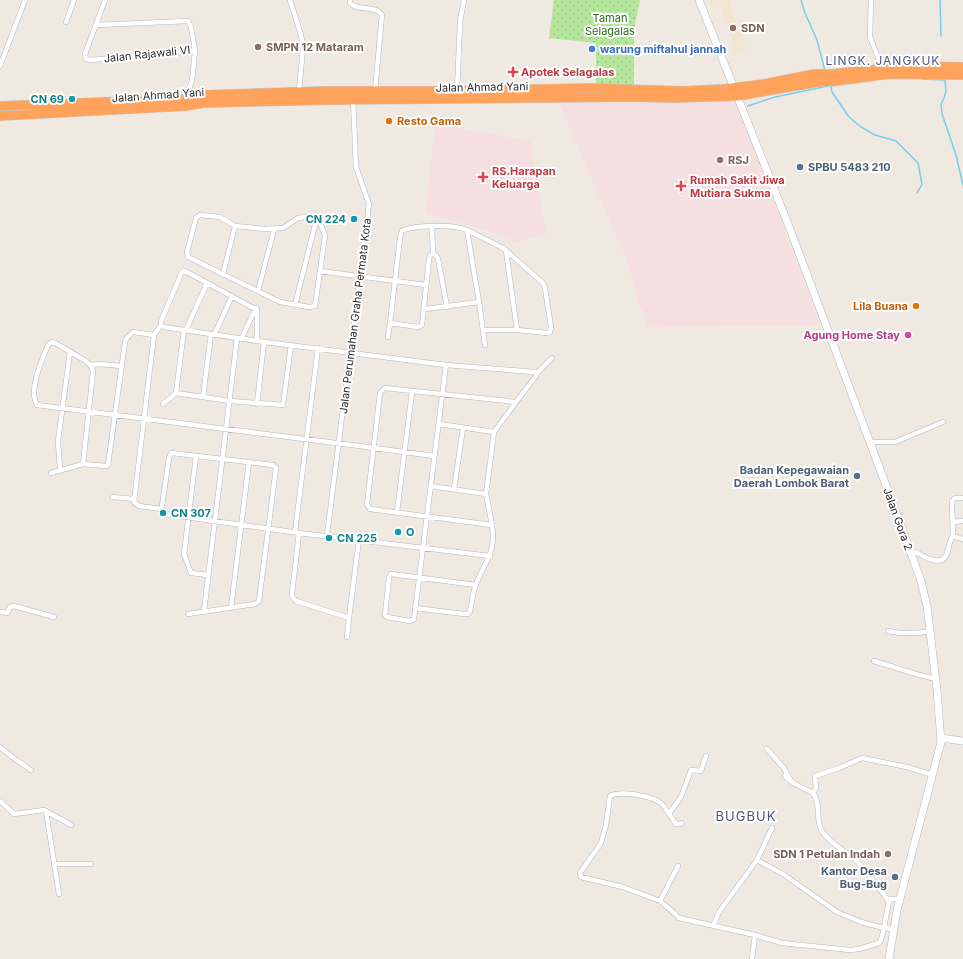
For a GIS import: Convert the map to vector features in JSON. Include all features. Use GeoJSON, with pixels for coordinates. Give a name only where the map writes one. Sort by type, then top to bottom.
{"type":"FeatureCollection","features":[{"type":"Feature","properties":{"kind":"highway"},"geometry":{"type":"LineString","coordinates":[[848,76],[882,68],[906,66],[963,67]]}},
{"type":"Feature","properties":{"kind":"highway"},"geometry":{"type":"LineString","coordinates":[[848,76],[891,77],[963,75]]}},
{"type":"Feature","properties":{"kind":"highway","name":"Jalan Ahmad Yani"},"geometry":{"type":"LineString","coordinates":[[0,116],[202,99],[328,95],[353,100],[446,94],[674,98],[736,92],[811,79],[848,76]]}},
{"type":"Feature","properties":{"kind":"highway"},"geometry":{"type":"LineString","coordinates":[[202,99],[299,92],[328,95],[375,91],[446,94]]}},
{"type":"Feature","properties":{"kind":"highway"},"geometry":{"type":"LineString","coordinates":[[0,106],[186,101]]}},
{"type":"Feature","properties":{"kind":"street"},"geometry":{"type":"LineString","coordinates":[[0,66],[25,0]]}},
{"type":"Feature","properties":{"kind":"street"},"geometry":{"type":"LineString","coordinates":[[66,22],[74,0]]}},
{"type":"Feature","properties":{"kind":"street"},"geometry":{"type":"LineString","coordinates":[[96,25],[105,0]]}},
{"type":"Feature","properties":{"kind":"street"},"geometry":{"type":"LineString","coordinates":[[290,0],[303,46],[299,92]]}},
{"type":"Feature","properties":{"kind":"street"},"geometry":{"type":"LineString","coordinates":[[350,0],[350,4],[353,6],[377,10],[382,15],[375,91]]}},
{"type":"Feature","properties":{"kind":"street"},"geometry":{"type":"LineString","coordinates":[[446,94],[464,0]]}},
{"type":"Feature","properties":{"kind":"street","name":"Jalan Gora 2"},"geometry":{"type":"LineString","coordinates":[[699,0],[790,229],[911,552],[926,600],[936,679],[941,738],[940,751],[900,899],[889,959]]}},
{"type":"Feature","properties":{"kind":"street"},"geometry":{"type":"LineString","coordinates":[[871,0],[870,37],[882,68]]}},
{"type":"Feature","properties":{"kind":"street","name":"Jalan Rajawali VI"},"geometry":{"type":"LineString","coordinates":[[186,21],[190,25],[195,51],[91,60],[86,59],[85,54],[96,25],[186,21]]}},
{"type":"Feature","properties":{"kind":"street"},"geometry":{"type":"LineString","coordinates":[[0,50],[6,51]]}},
{"type":"Feature","properties":{"kind":"street"},"geometry":{"type":"LineString","coordinates":[[186,101],[192,81],[195,51]]}},
{"type":"Feature","properties":{"kind":"street","name":"Jalan Perumahan Graha Permata Kota"},"geometry":{"type":"LineString","coordinates":[[327,535],[369,201],[356,166],[353,100]]}},
{"type":"Feature","properties":{"kind":"street"},"geometry":{"type":"LineString","coordinates":[[200,215],[220,217],[235,226],[274,230],[283,228],[298,218],[305,217],[314,219],[321,225],[325,236],[315,306],[309,308],[280,302],[187,255],[196,218],[200,215]]}},
{"type":"Feature","properties":{"kind":"street"},"geometry":{"type":"LineString","coordinates":[[295,305],[316,221]]}},
{"type":"Feature","properties":{"kind":"street"},"geometry":{"type":"LineString","coordinates":[[223,274],[235,226]]}},
{"type":"Feature","properties":{"kind":"street"},"geometry":{"type":"LineString","coordinates":[[388,337],[400,238],[402,231],[409,228],[452,226],[467,230],[502,248],[543,283],[551,327],[550,332],[484,330]]}},
{"type":"Feature","properties":{"kind":"street"},"geometry":{"type":"LineString","coordinates":[[390,323],[421,326],[423,322],[429,259],[433,253],[432,227]]}},
{"type":"Feature","properties":{"kind":"street"},"geometry":{"type":"LineString","coordinates":[[258,291],[274,230]]}},
{"type":"Feature","properties":{"kind":"street"},"geometry":{"type":"LineString","coordinates":[[467,230],[484,330],[485,345]]}},
{"type":"Feature","properties":{"kind":"street"},"geometry":{"type":"LineString","coordinates":[[506,251],[517,330]]}},
{"type":"Feature","properties":{"kind":"street"},"geometry":{"type":"LineString","coordinates":[[433,253],[438,259],[446,307]]}},
{"type":"Feature","properties":{"kind":"street"},"geometry":{"type":"LineString","coordinates":[[162,509],[137,506],[134,499],[154,334],[161,325],[160,321],[182,272],[185,271],[256,308],[258,313],[257,341]]}},
{"type":"Feature","properties":{"kind":"street"},"geometry":{"type":"LineString","coordinates":[[320,271],[426,285]]}},
{"type":"Feature","properties":{"kind":"street"},"geometry":{"type":"LineString","coordinates":[[163,404],[176,393],[185,330],[208,283]]}},
{"type":"Feature","properties":{"kind":"street"},"geometry":{"type":"LineString","coordinates":[[203,397],[213,334],[232,296]]}},
{"type":"Feature","properties":{"kind":"street"},"geometry":{"type":"LineString","coordinates":[[424,309],[479,302]]}},
{"type":"Feature","properties":{"kind":"street"},"geometry":{"type":"LineString","coordinates":[[204,611],[222,459],[239,339],[256,308]]}},
{"type":"Feature","properties":{"kind":"street"},"geometry":{"type":"LineString","coordinates":[[161,325],[164,327],[239,339],[446,365],[534,372],[537,374]]}},
{"type":"Feature","properties":{"kind":"street"},"geometry":{"type":"LineString","coordinates":[[51,472],[83,464],[108,465],[125,342],[131,334],[135,332],[154,334]]}},
{"type":"Feature","properties":{"kind":"street"},"geometry":{"type":"LineString","coordinates":[[257,404],[264,342]]}},
{"type":"Feature","properties":{"kind":"street"},"geometry":{"type":"LineString","coordinates":[[83,464],[89,412],[93,372],[90,365],[86,361],[55,343],[50,343],[36,377],[35,388],[37,405],[89,412],[115,415],[226,430],[434,456]]}},
{"type":"Feature","properties":{"kind":"street"},"geometry":{"type":"LineString","coordinates":[[176,393],[230,401],[283,405],[291,345]]}},
{"type":"Feature","properties":{"kind":"street"},"geometry":{"type":"LineString","coordinates":[[318,348],[306,439],[292,594],[296,601],[349,618]]}},
{"type":"Feature","properties":{"kind":"street"},"geometry":{"type":"LineString","coordinates":[[60,470],[57,447],[70,352]]}},
{"type":"Feature","properties":{"kind":"street"},"geometry":{"type":"LineString","coordinates":[[415,608],[464,614],[468,614],[470,611],[476,585],[490,556],[494,539],[486,494],[494,432],[537,374],[552,358]]}},
{"type":"Feature","properties":{"kind":"street"},"geometry":{"type":"LineString","coordinates":[[90,365],[100,364],[121,366]]}},
{"type":"Feature","properties":{"kind":"street"},"geometry":{"type":"LineString","coordinates":[[446,365],[438,424],[431,486],[423,548],[419,578],[415,608],[414,619],[411,621],[387,617],[385,615],[390,575],[393,574],[419,578],[476,585]]}},
{"type":"Feature","properties":{"kind":"street"},"geometry":{"type":"LineString","coordinates":[[492,525],[370,509],[367,506],[380,392],[385,388],[516,402]]}},
{"type":"Feature","properties":{"kind":"street"},"geometry":{"type":"LineString","coordinates":[[397,512],[412,392]]}},
{"type":"Feature","properties":{"kind":"street"},"geometry":{"type":"LineString","coordinates":[[870,442],[894,442],[942,422]]}},
{"type":"Feature","properties":{"kind":"street"},"geometry":{"type":"LineString","coordinates":[[438,424],[494,432]]}},
{"type":"Feature","properties":{"kind":"street"},"geometry":{"type":"LineString","coordinates":[[454,489],[463,428]]}},
{"type":"Feature","properties":{"kind":"street"},"geometry":{"type":"LineString","coordinates":[[188,614],[256,604],[258,601],[268,528],[276,468],[273,465],[172,452],[169,455],[162,509],[165,514],[242,524],[268,528],[297,532],[490,556]]}},
{"type":"Feature","properties":{"kind":"street"},"geometry":{"type":"LineString","coordinates":[[196,456],[184,557],[191,573],[208,575]]}},
{"type":"Feature","properties":{"kind":"street"},"geometry":{"type":"LineString","coordinates":[[231,608],[249,462]]}},
{"type":"Feature","properties":{"kind":"street"},"geometry":{"type":"LineString","coordinates":[[431,486],[486,494]]}},
{"type":"Feature","properties":{"kind":"street"},"geometry":{"type":"LineString","coordinates":[[113,497],[134,499]]}},
{"type":"Feature","properties":{"kind":"street"},"geometry":{"type":"LineString","coordinates":[[911,552],[916,552],[931,560],[942,560],[947,555],[949,544],[953,536],[953,500],[963,498]]}},
{"type":"Feature","properties":{"kind":"street"},"geometry":{"type":"LineString","coordinates":[[953,522],[963,521]]}},
{"type":"Feature","properties":{"kind":"street"},"geometry":{"type":"LineString","coordinates":[[953,536],[963,539]]}},
{"type":"Feature","properties":{"kind":"street"},"geometry":{"type":"LineString","coordinates":[[347,637],[359,539]]}},
{"type":"Feature","properties":{"kind":"street"},"geometry":{"type":"LineString","coordinates":[[0,612],[7,613],[10,607],[14,606],[54,617]]}},
{"type":"Feature","properties":{"kind":"street"},"geometry":{"type":"LineString","coordinates":[[888,631],[905,633],[930,631]]}},
{"type":"Feature","properties":{"kind":"street"},"geometry":{"type":"LineString","coordinates":[[874,661],[914,674],[936,679]]}},
{"type":"Feature","properties":{"kind":"street"},"geometry":{"type":"LineString","coordinates":[[941,738],[963,741]]}},
{"type":"Feature","properties":{"kind":"street"},"geometry":{"type":"LineString","coordinates":[[0,747],[30,770]]}},
{"type":"Feature","properties":{"kind":"street"},"geometry":{"type":"LineString","coordinates":[[767,749],[784,768],[791,781]]}},
{"type":"Feature","properties":{"kind":"street"},"geometry":{"type":"LineString","coordinates":[[669,814],[681,796],[691,770],[701,771],[706,756]]}},
{"type":"Feature","properties":{"kind":"street"},"geometry":{"type":"LineString","coordinates":[[813,793],[816,788],[815,776],[845,766],[862,758],[907,767],[933,775]]}},
{"type":"Feature","properties":{"kind":"street"},"geometry":{"type":"LineString","coordinates":[[784,776],[813,793],[816,800],[819,825],[824,834],[837,847],[856,862],[889,900]]}},
{"type":"Feature","properties":{"kind":"street"},"geometry":{"type":"LineString","coordinates":[[682,823],[676,824],[662,804],[648,797],[632,794],[611,794],[609,796],[606,824],[601,842],[580,875],[582,878],[623,888],[660,901],[679,918],[755,935],[782,943],[856,950],[878,943],[881,940],[889,900]]}},
{"type":"Feature","properties":{"kind":"street"},"geometry":{"type":"LineString","coordinates":[[0,801],[14,814],[38,810],[46,811],[71,825]]}},
{"type":"Feature","properties":{"kind":"street"},"geometry":{"type":"LineString","coordinates":[[46,811],[59,894]]}},
{"type":"Feature","properties":{"kind":"street"},"geometry":{"type":"LineString","coordinates":[[713,926],[719,912],[757,860],[772,828]]}},
{"type":"Feature","properties":{"kind":"street"},"geometry":{"type":"LineString","coordinates":[[757,860],[782,874],[837,912],[860,922],[894,929]]}},
{"type":"Feature","properties":{"kind":"street"},"geometry":{"type":"LineString","coordinates":[[54,864],[91,864]]}},
{"type":"Feature","properties":{"kind":"street"},"geometry":{"type":"LineString","coordinates":[[660,901],[678,866]]}},
{"type":"Feature","properties":{"kind":"street"},"geometry":{"type":"LineString","coordinates":[[889,900],[900,899]]}},
{"type":"Feature","properties":{"kind":"street"},"geometry":{"type":"LineString","coordinates":[[752,959],[755,935]]}},
{"type":"Feature","properties":{"kind":"shaded area","name":"SDN"},"geometry":{"type":"Polygon","coordinates":[[[728,0],[747,50],[733,55],[731,48],[735,46],[720,6],[712,9],[709,1],[728,0]]]}},
{"type":"Feature","properties":{"kind":"shaded area","name":"Rumah Sakit Jiwa Mutiara Sukma"},"geometry":{"type":"Polygon","coordinates":[[[722,98],[739,106],[820,325],[648,327],[638,303],[629,265],[559,102],[722,98]]]}},
{"type":"Feature","properties":{"kind":"shaded area","name":"RS.Harapan Keluarga"},"geometry":{"type":"Polygon","coordinates":[[[435,124],[530,141],[546,234],[515,242],[495,233],[426,213],[435,124]]]}},
{"type":"Feature","properties":{"kind":"green space","name":"Taman Selagalas"},"geometry":{"type":"Polygon","coordinates":[[[554,0],[640,0],[634,30],[634,86],[596,86],[596,43],[549,38],[554,0]]]}},
{"type":"Feature","properties":{"kind":"waterway"},"geometry":{"type":"LineString","coordinates":[[801,0],[817,40],[825,71]]}},
{"type":"Feature","properties":{"kind":"waterway"},"geometry":{"type":"LineString","coordinates":[[940,0],[941,36]]}},
{"type":"Feature","properties":{"kind":"waterway"},"geometry":{"type":"LineString","coordinates":[[922,79],[945,80],[946,91],[941,104],[942,114],[956,155],[963,185]]}},
{"type":"Feature","properties":{"kind":"waterway"},"geometry":{"type":"LineString","coordinates":[[831,86],[870,81]]}},
{"type":"Feature","properties":{"kind":"waterway"},"geometry":{"type":"LineString","coordinates":[[830,84],[832,92],[849,117],[861,127],[875,135],[896,141],[918,163],[922,184],[917,193]]}},
{"type":"Feature","properties":{"kind":"waterway"},"geometry":{"type":"LineString","coordinates":[[748,106],[775,97],[828,86]]}},
{"type":"Feature","properties":{"kind":"place","name":"SDN"},"geometry":{"type":"Point","coordinates":[733,28]}},
{"type":"Feature","properties":{"kind":"place","name":"SMPN 12 Mataram"},"geometry":{"type":"Point","coordinates":[258,47]}},
{"type":"Feature","properties":{"kind":"place","name":"warung miftahul jannah"},"geometry":{"type":"Point","coordinates":[592,49]}},
{"type":"Feature","properties":{"kind":"place","name":"Apotek Selagalas"},"geometry":{"type":"Point","coordinates":[513,72]}},
{"type":"Feature","properties":{"kind":"place","name":"CN 69"},"geometry":{"type":"Point","coordinates":[72,99]}},
{"type":"Feature","properties":{"kind":"place","name":"Resto Gama"},"geometry":{"type":"Point","coordinates":[389,121]}},
{"type":"Feature","properties":{"kind":"place","name":"RSJ"},"geometry":{"type":"Point","coordinates":[720,160]}},
{"type":"Feature","properties":{"kind":"place","name":"SPBU 5483 210"},"geometry":{"type":"Point","coordinates":[800,167]}},
{"type":"Feature","properties":{"kind":"place","name":"RS.Harapan Keluarga"},"geometry":{"type":"Point","coordinates":[483,177]}},
{"type":"Feature","properties":{"kind":"place","name":"Rumah Sakit Jiwa Mutiara Sukma"},"geometry":{"type":"Point","coordinates":[681,186]}},
{"type":"Feature","properties":{"kind":"place","name":"CN 224"},"geometry":{"type":"Point","coordinates":[354,219]}},
{"type":"Feature","properties":{"kind":"place","name":"Lila Buana"},"geometry":{"type":"Point","coordinates":[916,306]}},
{"type":"Feature","properties":{"kind":"place","name":"Agung Home Stay"},"geometry":{"type":"Point","coordinates":[908,335]}},
{"type":"Feature","properties":{"kind":"place","name":"Badan Kepegawaian Daerah Lombok Barat"},"geometry":{"type":"Point","coordinates":[857,476]}},
{"type":"Feature","properties":{"kind":"place","name":"CN 307"},"geometry":{"type":"Point","coordinates":[163,513]}},
{"type":"Feature","properties":{"kind":"place","name":"O"},"geometry":{"type":"Point","coordinates":[398,532]}},
{"type":"Feature","properties":{"kind":"place","name":"CN 225"},"geometry":{"type":"Point","coordinates":[329,538]}},
{"type":"Feature","properties":{"kind":"place","name":"SDN 1 Petulan Indah"},"geometry":{"type":"Point","coordinates":[888,854]}},
{"type":"Feature","properties":{"kind":"place","name":"Kantor Desa Bug-Bug"},"geometry":{"type":"Point","coordinates":[895,877]}},
{"type":"Feature","properties":{"kind":"district","name":"LINGK. JANGKUK"},"geometry":{"type":"Point","coordinates":[883,60]}},
{"type":"Feature","properties":{"kind":"district","name":"BUGBUK"},"geometry":{"type":"Point","coordinates":[746,816]}}]}
